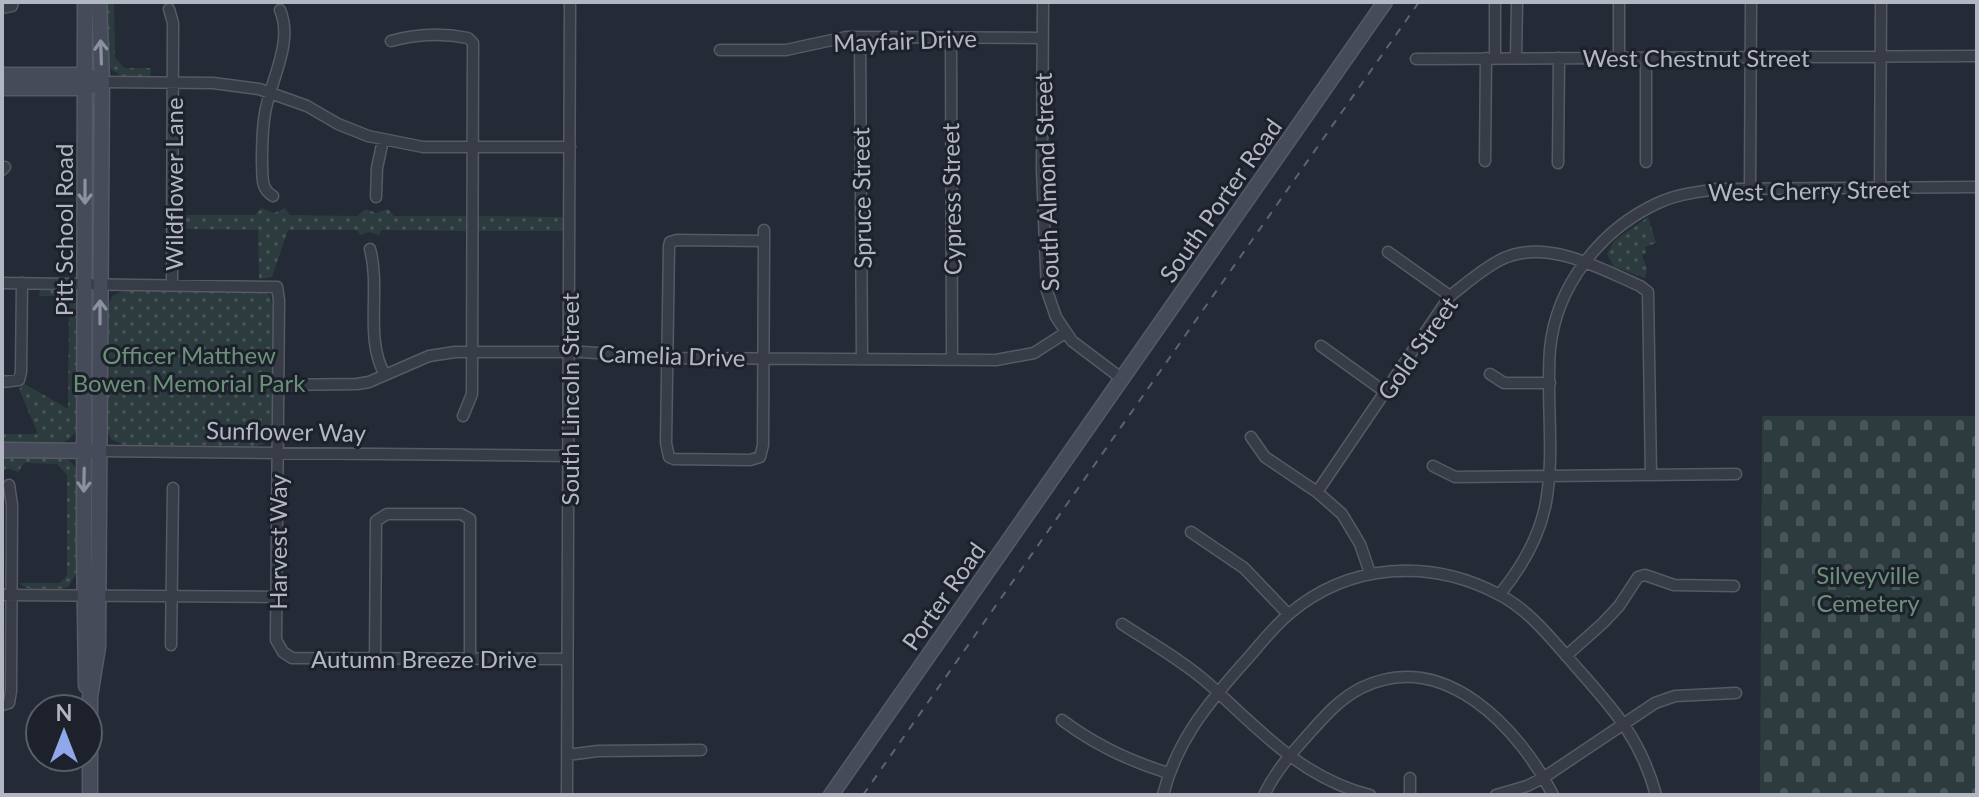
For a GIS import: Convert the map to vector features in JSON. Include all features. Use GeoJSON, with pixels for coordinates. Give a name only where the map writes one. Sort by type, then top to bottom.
{"type":"FeatureCollection","features":[{"type":"Feature","properties":{"kind":"street","name":"Pitt School Road"},"geometry":{"type":"LineString","coordinates":[[85,2],[85,82],[100,451],[92,596]]}},
{"type":"Feature","properties":{"kind":"street","name":"Pitt School Road"},"geometry":{"type":"LineString","coordinates":[[90,795],[90,697],[98,647],[92,596],[85,451],[102,82],[99,2]]}},
{"type":"Feature","properties":{"kind":"street","name":"South Lincoln Street"},"geometry":{"type":"LineString","coordinates":[[567,795],[570,2]]}},
{"type":"Feature","properties":{"kind":"street","name":"South Almond Street"},"geometry":{"type":"LineString","coordinates":[[1043,2],[1044,277],[1051,306],[1065,333],[1080,350],[1121,378]]}},
{"type":"Feature","properties":{"kind":"street","name":"South Porter Road"},"geometry":{"type":"LineString","coordinates":[[1091,422],[1385,2]]}},
{"type":"Feature","properties":{"kind":"street"},"geometry":{"type":"LineString","coordinates":[[1485,161],[1495,2]]}},
{"type":"Feature","properties":{"kind":"street"},"geometry":{"type":"LineString","coordinates":[[1516,58],[1517,2]]}},
{"type":"Feature","properties":{"kind":"street"},"geometry":{"type":"LineString","coordinates":[[1619,2],[1619,58]]}},
{"type":"Feature","properties":{"kind":"street"},"geometry":{"type":"LineString","coordinates":[[1750,188],[1751,2]]}},
{"type":"Feature","properties":{"kind":"street"},"geometry":{"type":"LineString","coordinates":[[1880,188],[1881,2]]}},
{"type":"Feature","properties":{"kind":"street","name":"Wildflower Lane"},"geometry":{"type":"LineString","coordinates":[[169,9],[173,23],[172,285]]}},
{"type":"Feature","properties":{"kind":"street"},"geometry":{"type":"LineString","coordinates":[[273,196],[267,193],[263,183],[263,131],[283,43],[284,19],[280,10]]}},
{"type":"Feature","properties":{"kind":"street"},"geometry":{"type":"LineString","coordinates":[[391,41],[416,36],[462,37],[472,41],[472,394],[463,416]]}},
{"type":"Feature","properties":{"kind":"street","name":"Mayfair Drive"},"geometry":{"type":"LineString","coordinates":[[720,50],[786,50],[832,39],[860,37],[1043,38]]}},
{"type":"Feature","properties":{"kind":"street","name":"Spruce Street"},"geometry":{"type":"LineString","coordinates":[[860,37],[862,359]]}},
{"type":"Feature","properties":{"kind":"street","name":"Cypress Street"},"geometry":{"type":"LineString","coordinates":[[951,38],[952,360]]}},
{"type":"Feature","properties":{"kind":"street","name":"West Chestnut Street"},"geometry":{"type":"LineString","coordinates":[[1416,59],[1977,56]]}},
{"type":"Feature","properties":{"kind":"street"},"geometry":{"type":"LineString","coordinates":[[1646,57],[1646,162]]}},
{"type":"Feature","properties":{"kind":"street"},"geometry":{"type":"LineString","coordinates":[[1558,163],[1559,58]]}},
{"type":"Feature","properties":{"kind":"street"},"geometry":{"type":"LineString","coordinates":[[2,75],[85,82]]}},
{"type":"Feature","properties":{"kind":"street"},"geometry":{"type":"LineString","coordinates":[[2,88],[85,82],[232,84],[270,92],[307,106],[352,130],[383,140],[423,147],[570,147]]}},
{"type":"Feature","properties":{"kind":"street"},"geometry":{"type":"LineString","coordinates":[[376,197],[377,168],[383,140]]}},
{"type":"Feature","properties":{"kind":"street","name":"West Cherry Street"},"geometry":{"type":"LineString","coordinates":[[1500,594],[1523,560],[1546,505],[1550,477],[1550,348],[1556,321],[1564,297],[1584,262],[1619,226],[1660,202],[1685,193],[1750,188],[1977,187]]}},
{"type":"Feature","properties":{"kind":"street"},"geometry":{"type":"LineString","coordinates":[[764,236],[760,457],[750,460],[681,460],[669,457],[666,443],[667,358],[670,242],[764,236]]}},
{"type":"Feature","properties":{"kind":"street"},"geometry":{"type":"LineString","coordinates":[[370,249],[375,269],[375,342],[379,364],[385,375]]}},
{"type":"Feature","properties":{"kind":"street"},"geometry":{"type":"LineString","coordinates":[[1388,252],[1450,296]]}},
{"type":"Feature","properties":{"kind":"street","name":"Gold Street"},"geometry":{"type":"LineString","coordinates":[[1317,492],[1450,296],[1504,258],[1532,252],[1560,254],[1584,262],[1648,292],[1651,475]]}},
{"type":"Feature","properties":{"kind":"street"},"geometry":{"type":"LineString","coordinates":[[2,283],[172,285]]}},
{"type":"Feature","properties":{"kind":"street"},"geometry":{"type":"LineString","coordinates":[[2,382],[19,380],[22,283]]}},
{"type":"Feature","properties":{"kind":"street","name":"Harvest Way"},"geometry":{"type":"LineString","coordinates":[[172,285],[277,287],[276,640],[283,652]]}},
{"type":"Feature","properties":{"kind":"street","name":"Camelia Drive"},"geometry":{"type":"LineString","coordinates":[[278,385],[357,384],[429,356],[471,352],[570,352],[667,358],[952,360],[1022,357],[1047,347],[1065,333]]}},
{"type":"Feature","properties":{"kind":"street"},"geometry":{"type":"LineString","coordinates":[[1321,346],[1385,392]]}},
{"type":"Feature","properties":{"kind":"street"},"geometry":{"type":"LineString","coordinates":[[1490,374],[1504,383],[1550,383]]}},
{"type":"Feature","properties":{"kind":"street","name":"Porter Road"},"geometry":{"type":"LineString","coordinates":[[831,795],[1091,422]]}},
{"type":"Feature","properties":{"kind":"street"},"geometry":{"type":"LineString","coordinates":[[1251,437],[1265,457],[1317,492],[1342,514],[1360,544],[1370,573]]}},
{"type":"Feature","properties":{"kind":"street","name":"Sunflower Way"},"geometry":{"type":"LineString","coordinates":[[2,450],[569,456]]}},
{"type":"Feature","properties":{"kind":"street"},"geometry":{"type":"LineString","coordinates":[[1433,466],[1455,477],[1736,474]]}},
{"type":"Feature","properties":{"kind":"street"},"geometry":{"type":"LineString","coordinates":[[6,704],[12,505],[9,485]]}},
{"type":"Feature","properties":{"kind":"street"},"geometry":{"type":"LineString","coordinates":[[171,645],[173,488]]}},
{"type":"Feature","properties":{"kind":"street"},"geometry":{"type":"LineString","coordinates":[[375,658],[378,518],[387,514],[461,514],[468,517],[471,523],[470,658]]}},
{"type":"Feature","properties":{"kind":"street"},"geometry":{"type":"LineString","coordinates":[[1191,532],[1244,568],[1288,614]]}},
{"type":"Feature","properties":{"kind":"street"},"geometry":{"type":"LineString","coordinates":[[1163,795],[1168,773],[1191,727],[1217,693],[1288,614],[1344,581],[1370,573],[1397,570],[1438,572],[1464,579],[1500,594],[1533,620],[1624,722],[1643,759],[1656,795]]}},
{"type":"Feature","properties":{"kind":"street"},"geometry":{"type":"LineString","coordinates":[[1566,656],[1619,606],[1638,577],[1645,575],[1687,586],[1734,586]]}},
{"type":"Feature","properties":{"kind":"street"},"geometry":{"type":"LineString","coordinates":[[7,595],[277,597]]}},
{"type":"Feature","properties":{"kind":"street"},"geometry":{"type":"LineString","coordinates":[[1122,624],[1194,672],[1288,756],[1327,780],[1370,795]]}},
{"type":"Feature","properties":{"kind":"street","name":"Autumn Breeze Drive"},"geometry":{"type":"LineString","coordinates":[[283,652],[292,658],[567,659]]}},
{"type":"Feature","properties":{"kind":"street"},"geometry":{"type":"LineString","coordinates":[[1264,795],[1288,756],[1325,714],[1363,687],[1384,680],[1426,679],[1462,691],[1480,704],[1528,755],[1553,795]]}},
{"type":"Feature","properties":{"kind":"street"},"geometry":{"type":"LineString","coordinates":[[1496,795],[1543,778],[1655,703],[1675,696],[1736,693]]}},
{"type":"Feature","properties":{"kind":"street"},"geometry":{"type":"LineString","coordinates":[[1062,720],[1100,746],[1168,773]]}},
{"type":"Feature","properties":{"kind":"street"},"geometry":{"type":"LineString","coordinates":[[567,755],[598,751],[701,750]]}},
{"type":"Feature","properties":{"kind":"street"},"geometry":{"type":"LineString","coordinates":[[1410,778],[1410,795]]}},
{"type":"Feature","properties":{"kind":"green space"},"geometry":{"type":"Polygon","coordinates":[[[104,2],[114,2],[115,58],[125,68],[151,68],[150,77],[121,76],[108,67],[104,2]]]}},
{"type":"Feature","properties":{"kind":"green space"},"geometry":{"type":"Polygon","coordinates":[[[261,208],[274,213],[285,208],[290,215],[357,216],[365,209],[376,213],[388,209],[394,216],[466,216],[466,231],[382,230],[379,235],[369,232],[360,235],[357,230],[288,230],[272,277],[259,279],[258,230],[179,229],[179,215],[255,215],[261,208]]]}},
{"type":"Feature","properties":{"kind":"green space"},"geometry":{"type":"Polygon","coordinates":[[[479,216],[563,217],[563,231],[479,231],[479,216]]]}},
{"type":"Feature","properties":{"kind":"green space"},"geometry":{"type":"Polygon","coordinates":[[[1648,217],[1656,243],[1645,247],[1646,253],[1642,255],[1647,269],[1645,278],[1614,267],[1607,254],[1614,241],[1648,217]]]}},
{"type":"Feature","properties":{"kind":"green space"},"geometry":{"type":"Polygon","coordinates":[[[40,290],[67,292],[78,304],[76,431],[71,438],[53,444],[2,443],[2,434],[38,434],[19,389],[25,384],[68,409],[69,304],[62,296],[39,296],[40,290]]]}},
{"type":"Feature","properties":{"kind":"green space","name":"Officer Matthew Bowen Memorial Park"},"geometry":{"type":"Polygon","coordinates":[[[125,290],[259,291],[270,295],[273,308],[272,433],[267,443],[258,446],[124,445],[112,440],[106,430],[107,308],[112,296],[125,290]]]}},
{"type":"Feature","properties":{"kind":"green space","name":"Silveyville Cemetery"},"geometry":{"type":"Polygon","coordinates":[[[1762,416],[1977,416],[1977,795],[1760,795],[1762,416]]]}},
{"type":"Feature","properties":{"kind":"green space"},"geometry":{"type":"Polygon","coordinates":[[[2,457],[60,457],[69,460],[76,468],[77,572],[68,587],[35,590],[19,583],[60,583],[67,575],[67,475],[57,464],[24,463],[18,472],[2,470],[2,457]]]}},
{"type":"Feature","properties":{"kind":"railway"},"geometry":{"type":"LineString","coordinates":[[863,795],[1419,2]]}}]}
